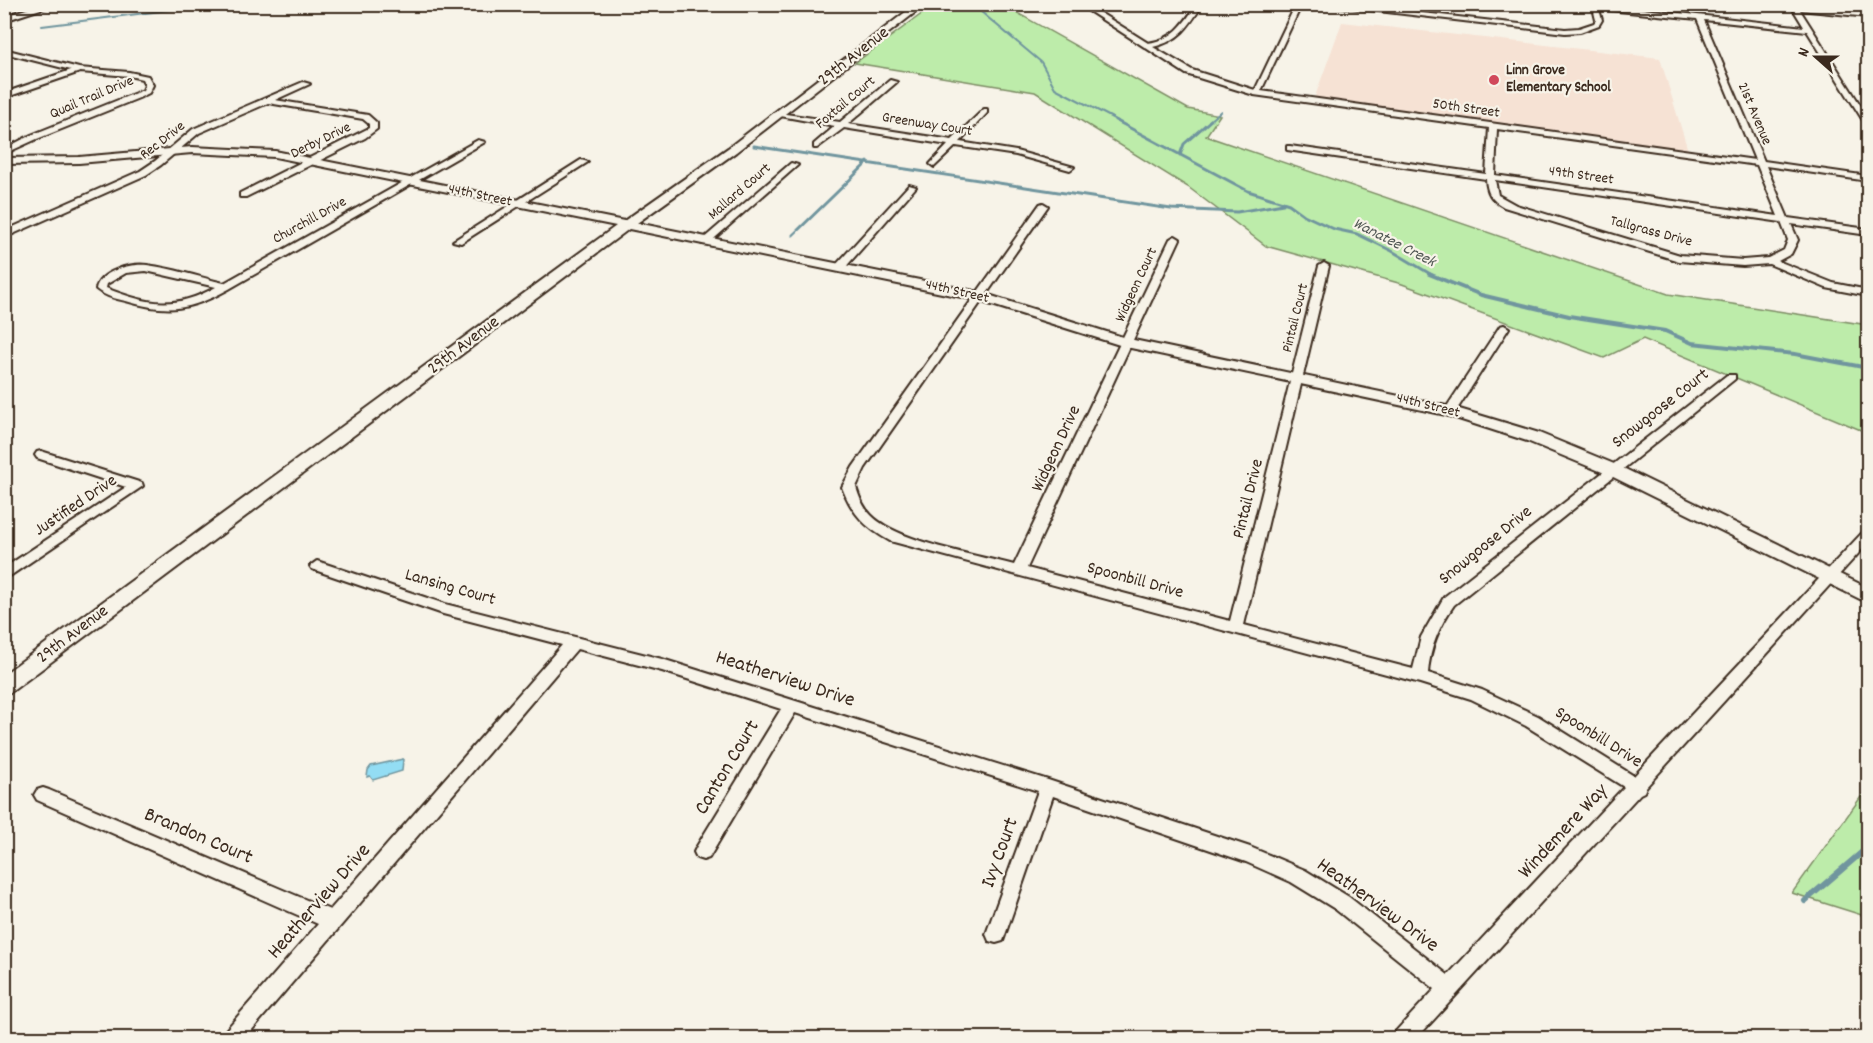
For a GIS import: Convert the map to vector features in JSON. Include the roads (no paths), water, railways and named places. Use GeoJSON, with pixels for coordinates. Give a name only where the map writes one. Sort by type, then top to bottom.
{"type":"FeatureCollection","features":[{"type":"Feature","properties":{"kind":"street"},"geometry":{"type":"LineString","coordinates":[[4,19],[52,4]]}},
{"type":"Feature","properties":{"kind":"street","name":"29th Avenue"},"geometry":{"type":"LineString","coordinates":[[4,686],[626,225],[779,115],[922,4]]}},
{"type":"Feature","properties":{"kind":"street","name":"50th Street"},"geometry":{"type":"LineString","coordinates":[[1081,4],[1189,72],[1257,93],[1869,178]]}},
{"type":"Feature","properties":{"kind":"street"},"geometry":{"type":"LineString","coordinates":[[1145,46],[1170,41],[1179,35],[1200,4]]}},
{"type":"Feature","properties":{"kind":"street"},"geometry":{"type":"LineString","coordinates":[[1257,93],[1299,4]]}},
{"type":"Feature","properties":{"kind":"street"},"geometry":{"type":"LineString","coordinates":[[1322,4],[1565,31],[1580,30],[1597,24],[1599,20],[1596,6]]}},
{"type":"Feature","properties":{"kind":"street"},"geometry":{"type":"LineString","coordinates":[[1570,4],[1809,29]]}},
{"type":"Feature","properties":{"kind":"street"},"geometry":{"type":"LineString","coordinates":[[1794,6],[1869,15]]}},
{"type":"Feature","properties":{"kind":"street"},"geometry":{"type":"LineString","coordinates":[[1794,6],[1869,122]]}},
{"type":"Feature","properties":{"kind":"street","name":"21st Avenue"},"geometry":{"type":"LineString","coordinates":[[1700,18],[1784,219]]}},
{"type":"Feature","properties":{"kind":"street","name":"Quail Trail Drive"},"geometry":{"type":"LineString","coordinates":[[4,51],[79,70],[135,75],[145,78],[149,86],[146,91],[136,96],[4,152]]}},
{"type":"Feature","properties":{"kind":"street"},"geometry":{"type":"LineString","coordinates":[[4,96],[79,70]]}},
{"type":"Feature","properties":{"kind":"street","name":"Foxtail Court"},"geometry":{"type":"LineString","coordinates":[[817,146],[893,82]]}},
{"type":"Feature","properties":{"kind":"street","name":"Rec Drive"},"geometry":{"type":"LineString","coordinates":[[4,235],[143,173],[164,161],[182,141],[196,131],[306,84]]}},
{"type":"Feature","properties":{"kind":"street","name":"Derby Drive"},"geometry":{"type":"LineString","coordinates":[[243,195],[373,129],[373,123],[364,117],[268,100]]}},
{"type":"Feature","properties":{"kind":"street"},"geometry":{"type":"LineString","coordinates":[[934,164],[984,111]]}},
{"type":"Feature","properties":{"kind":"street","name":"Greenway Court"},"geometry":{"type":"LineString","coordinates":[[779,115],[1016,153],[1070,167]]}},
{"type":"Feature","properties":{"kind":"street"},"geometry":{"type":"LineString","coordinates":[[1491,177],[1493,127]]}},
{"type":"Feature","properties":{"kind":"street","name":"Churchill Drive"},"geometry":{"type":"LineString","coordinates":[[223,286],[146,268],[134,268],[109,277],[102,283],[101,289],[151,303],[178,307],[193,303],[481,142]]}},
{"type":"Feature","properties":{"kind":"street","name":"49th Street"},"geometry":{"type":"LineString","coordinates":[[1290,148],[1869,232]]}},
{"type":"Feature","properties":{"kind":"street","name":"44th Street"},"geometry":{"type":"LineString","coordinates":[[4,161],[79,160],[172,151],[246,151],[312,161],[979,296],[1126,344],[1450,411],[1533,437],[1613,470],[1869,596]]}},
{"type":"Feature","properties":{"kind":"street"},"geometry":{"type":"LineString","coordinates":[[458,241],[584,162]]}},
{"type":"Feature","properties":{"kind":"street","name":"Mallard Court"},"geometry":{"type":"LineString","coordinates":[[705,242],[794,165]]}},
{"type":"Feature","properties":{"kind":"street","name":"Tallgrass Drive"},"geometry":{"type":"LineString","coordinates":[[1491,177],[1493,194],[1500,201],[1648,249],[1679,258],[1715,262],[1770,261]]}},
{"type":"Feature","properties":{"kind":"street"},"geometry":{"type":"LineString","coordinates":[[839,268],[912,187]]}},
{"type":"Feature","properties":{"kind":"street"},"geometry":{"type":"LineString","coordinates":[[979,296],[1043,206]]}},
{"type":"Feature","properties":{"kind":"street"},"geometry":{"type":"LineString","coordinates":[[1770,261],[1788,252],[1793,240],[1784,219]]}},
{"type":"Feature","properties":{"kind":"street","name":"Widgeon Court"},"geometry":{"type":"LineString","coordinates":[[1126,344],[1175,239]]}},
{"type":"Feature","properties":{"kind":"street"},"geometry":{"type":"LineString","coordinates":[[1770,261],[1825,285],[1869,293]]}},
{"type":"Feature","properties":{"kind":"street","name":"Pintail Court"},"geometry":{"type":"LineString","coordinates":[[1297,378],[1324,266]]}},
{"type":"Feature","properties":{"kind":"street","name":"Spoonbill Drive"},"geometry":{"type":"LineString","coordinates":[[979,296],[859,467],[849,487],[854,505],[870,525],[895,538],[1420,677],[1476,694],[1532,721],[1638,787]]}},
{"type":"Feature","properties":{"kind":"street"},"geometry":{"type":"LineString","coordinates":[[1450,411],[1504,328]]}},
{"type":"Feature","properties":{"kind":"street","name":"Widgeon Drive"},"geometry":{"type":"LineString","coordinates":[[1019,570],[1126,344]]}},
{"type":"Feature","properties":{"kind":"street","name":"Snowgoose Court"},"geometry":{"type":"LineString","coordinates":[[1613,470],[1731,377]]}},
{"type":"Feature","properties":{"kind":"street","name":"Pintail Drive"},"geometry":{"type":"LineString","coordinates":[[1236,628],[1297,378]]}},
{"type":"Feature","properties":{"kind":"street","name":"Justified Drive"},"geometry":{"type":"LineString","coordinates":[[4,575],[137,486],[41,455]]}},
{"type":"Feature","properties":{"kind":"street","name":"Snowgoose Drive"},"geometry":{"type":"LineString","coordinates":[[1420,677],[1421,657],[1427,636],[1435,619],[1449,601],[1613,470]]}},
{"type":"Feature","properties":{"kind":"street","name":"Windemere Way"},"geometry":{"type":"LineString","coordinates":[[1403,1038],[1638,787],[1869,535]]}},
{"type":"Feature","properties":{"kind":"street","name":"Lansing Court"},"geometry":{"type":"LineString","coordinates":[[317,566],[443,609],[574,642]]}},
{"type":"Feature","properties":{"kind":"street","name":"Heatherview Drive"},"geometry":{"type":"LineString","coordinates":[[232,1038],[574,642],[662,665],[1048,787],[1250,855],[1298,876],[1342,903],[1449,988]]}},
{"type":"Feature","properties":{"kind":"street","name":"Canton Court"},"geometry":{"type":"LineString","coordinates":[[703,852],[791,706]]}},
{"type":"Feature","properties":{"kind":"street","name":"Ivy Court"},"geometry":{"type":"LineString","coordinates":[[996,934],[1048,787]]}},
{"type":"Feature","properties":{"kind":"street","name":"Brandon Court"},"geometry":{"type":"LineString","coordinates":[[43,795],[334,921]]}},
{"type":"Feature","properties":{"kind":"water"},"geometry":{"type":"Polygon","coordinates":[[[403,759],[402,771],[373,780],[370,776],[367,777],[371,766],[403,759]]]}},
{"type":"Feature","properties":{"kind":"waterway","name":"Wanatee Creek"},"geometry":{"type":"LineString","coordinates":[[42,26],[217,4]]}},
{"type":"Feature","properties":{"kind":"waterway","name":"Wanatee Creek"},"geometry":{"type":"LineString","coordinates":[[968,4],[974,6],[1041,62],[1055,88],[1118,121]]}},
{"type":"Feature","properties":{"kind":"waterway"},"geometry":{"type":"LineString","coordinates":[[1209,121],[1221,111]]}},
{"type":"Feature","properties":{"kind":"waterway","name":"Wanatee Creek"},"geometry":{"type":"LineString","coordinates":[[1115,120],[1180,155]]}},
{"type":"Feature","properties":{"kind":"waterway"},"geometry":{"type":"LineString","coordinates":[[1180,155],[1184,144],[1211,120]]}},
{"type":"Feature","properties":{"kind":"waterway"},"geometry":{"type":"LineString","coordinates":[[754,146],[867,163]]}},
{"type":"Feature","properties":{"kind":"waterway","name":"Wanatee Creek"},"geometry":{"type":"LineString","coordinates":[[1180,155],[1248,191],[1289,204],[1304,215],[1334,229],[1357,234],[1392,251],[1432,275]]}},
{"type":"Feature","properties":{"kind":"waterway"},"geometry":{"type":"LineString","coordinates":[[793,235],[867,163]]}},
{"type":"Feature","properties":{"kind":"waterway"},"geometry":{"type":"LineString","coordinates":[[867,163],[1171,209],[1237,212],[1283,204]]}},
{"type":"Feature","properties":{"kind":"waterway","name":"Wanatee Creek"},"geometry":{"type":"LineString","coordinates":[[1429,274],[1481,295],[1569,316],[1665,331],[1692,343],[1795,354],[1868,368]]}},
{"type":"Feature","properties":{"kind":"waterway"},"geometry":{"type":"LineString","coordinates":[[1805,901],[1868,847]]}},
{"type":"Feature","properties":{"kind":"place","name":"Linn Grove Elementary School"},"geometry":{"type":"Point","coordinates":[1494,80]}}]}
